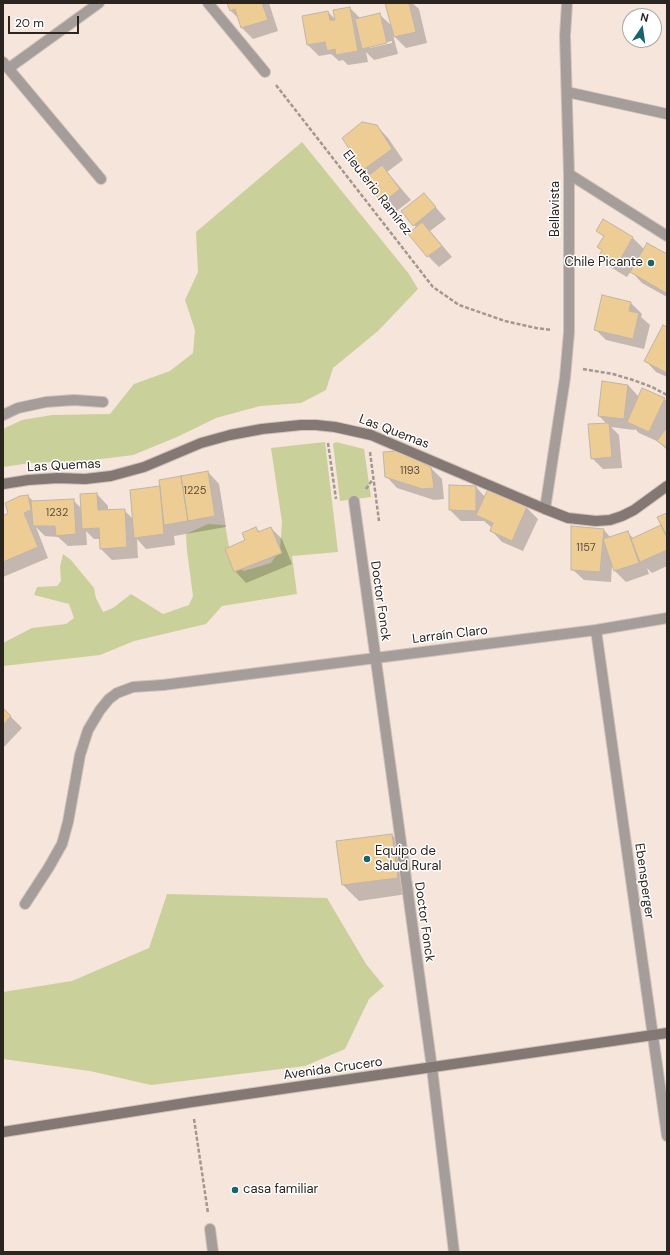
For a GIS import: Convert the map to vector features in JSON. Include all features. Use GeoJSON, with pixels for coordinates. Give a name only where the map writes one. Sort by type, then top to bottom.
{"type":"FeatureCollection","features":[{"type":"Feature","properties":{"kind":"main road","name":"Las Quemas"},"geometry":{"type":"LineString","coordinates":[[3,484],[28,480],[58,478],[85,479],[111,476],[144,467],[201,443],[230,435],[262,429],[316,425],[367,434],[545,509],[574,518],[596,521],[610,520],[622,516],[634,510],[667,486]]}},
{"type":"Feature","properties":{"kind":"main road","name":"Avenida Crucero"},"geometry":{"type":"LineString","coordinates":[[3,1132],[192,1102],[667,1033]]}},
{"type":"Feature","properties":{"kind":"street"},"geometry":{"type":"LineString","coordinates":[[99,3],[6,65],[101,179]]}},
{"type":"Feature","properties":{"kind":"street"},"geometry":{"type":"LineString","coordinates":[[208,3],[265,72]]}},
{"type":"Feature","properties":{"kind":"street","name":"Bellavista"},"geometry":{"type":"LineString","coordinates":[[545,509],[567,367],[569,332],[569,174],[565,36],[567,3]]}},
{"type":"Feature","properties":{"kind":"street"},"geometry":{"type":"LineString","coordinates":[[567,92],[667,114]]}},
{"type":"Feature","properties":{"kind":"street"},"geometry":{"type":"LineString","coordinates":[[569,174],[667,236]]}},
{"type":"Feature","properties":{"kind":"street"},"geometry":{"type":"LineString","coordinates":[[3,415],[18,408],[46,402],[74,400],[103,402]]}},
{"type":"Feature","properties":{"kind":"street","name":"Doctor Fonck"},"geometry":{"type":"LineString","coordinates":[[354,501],[432,1068],[454,1252]]}},
{"type":"Feature","properties":{"kind":"street","name":"Larraín Claro"},"geometry":{"type":"LineString","coordinates":[[25,904],[62,844],[68,822],[80,755],[88,730],[100,710],[109,699],[117,694],[133,687],[163,685],[596,630],[667,618]]}},
{"type":"Feature","properties":{"kind":"street","name":"Ebensperger"},"geometry":{"type":"LineString","coordinates":[[596,630],[667,1136]]}},
{"type":"Feature","properties":{"kind":"street"},"geometry":{"type":"LineString","coordinates":[[210,1229],[213,1252]]}},
{"type":"Feature","properties":{"kind":"path","name":"Eleuterio Ramírez"},"geometry":{"type":"LineString","coordinates":[[265,72],[433,287],[459,305],[505,321],[536,328],[569,332]]}},
{"type":"Feature","properties":{"kind":"path"},"geometry":{"type":"LineString","coordinates":[[567,367],[613,374],[652,387],[667,395]]}},
{"type":"Feature","properties":{"kind":"path"},"geometry":{"type":"LineString","coordinates":[[326,426],[336,502]]}},
{"type":"Feature","properties":{"kind":"path"},"geometry":{"type":"LineString","coordinates":[[367,434],[379,521]]}},
{"type":"Feature","properties":{"kind":"path"},"geometry":{"type":"LineString","coordinates":[[192,1102],[210,1229]]}},
{"type":"Feature","properties":{"kind":"green space"},"geometry":{"type":"Polygon","coordinates":[[[302,142],[409,274],[418,289],[378,331],[333,368],[326,390],[301,403],[260,406],[216,418],[177,437],[133,455],[85,461],[30,463],[3,467],[3,429],[22,420],[52,415],[110,414],[134,384],[170,371],[193,353],[195,330],[185,300],[198,272],[196,232],[302,142]]]}},
{"type":"Feature","properties":{"kind":"green space"},"geometry":{"type":"Polygon","coordinates":[[[325,442],[338,552],[292,556],[297,594],[222,606],[206,624],[134,641],[100,655],[3,666],[3,644],[5,642],[32,628],[66,624],[74,618],[69,604],[34,595],[37,587],[57,586],[61,581],[60,567],[63,554],[71,560],[94,588],[96,598],[103,612],[113,608],[131,594],[163,614],[189,605],[193,596],[186,534],[208,524],[225,525],[232,563],[244,571],[271,563],[280,550],[282,522],[271,448],[325,442]]]}},
{"type":"Feature","properties":{"kind":"green space"},"geometry":{"type":"Polygon","coordinates":[[[336,442],[364,449],[371,497],[340,501],[333,444],[336,442]]]}},
{"type":"Feature","properties":{"kind":"green space"},"geometry":{"type":"Polygon","coordinates":[[[167,894],[327,898],[366,964],[384,986],[369,999],[345,1049],[305,1066],[151,1085],[90,1071],[3,1059],[3,992],[72,981],[149,948],[167,894]]]}},
{"type":"Feature","properties":{"kind":"building"},"geometry":{"type":"Polygon","coordinates":[[[227,3],[262,3],[268,20],[241,28],[235,9],[230,11],[227,3]]]}},
{"type":"Feature","properties":{"kind":"building"},"geometry":{"type":"Polygon","coordinates":[[[385,3],[409,3],[416,32],[394,37],[385,3]]]}},
{"type":"Feature","properties":{"kind":"building"},"geometry":{"type":"Polygon","coordinates":[[[350,7],[358,51],[336,55],[335,49],[327,51],[325,42],[307,45],[302,16],[328,11],[330,20],[335,20],[333,10],[350,7]]]}},
{"type":"Feature","properties":{"kind":"building"},"geometry":{"type":"Polygon","coordinates":[[[380,13],[387,43],[362,49],[355,19],[380,13]]]}},
{"type":"Feature","properties":{"kind":"building"},"geometry":{"type":"Polygon","coordinates":[[[362,122],[377,125],[392,149],[363,170],[342,138],[362,122]]]}},
{"type":"Feature","properties":{"kind":"building"},"geometry":{"type":"Polygon","coordinates":[[[382,165],[400,189],[382,203],[364,179],[382,165]]]}},
{"type":"Feature","properties":{"kind":"building"},"geometry":{"type":"Polygon","coordinates":[[[424,193],[436,207],[413,226],[401,211],[424,193]]]}},
{"type":"Feature","properties":{"kind":"building"},"geometry":{"type":"Polygon","coordinates":[[[603,219],[633,237],[616,267],[598,257],[602,250],[597,247],[604,236],[596,231],[603,219]]]}},
{"type":"Feature","properties":{"kind":"building"},"geometry":{"type":"Polygon","coordinates":[[[422,222],[442,246],[427,257],[408,234],[422,222]]]}},
{"type":"Feature","properties":{"kind":"building","name":"Chile Picante"},"geometry":{"type":"Polygon","coordinates":[[[647,243],[667,254],[666,293],[630,272],[647,243]]]}},
{"type":"Feature","properties":{"kind":"building"},"geometry":{"type":"Polygon","coordinates":[[[602,295],[631,302],[629,311],[639,313],[633,339],[594,330],[602,295]]]}},
{"type":"Feature","properties":{"kind":"building"},"geometry":{"type":"Polygon","coordinates":[[[663,325],[667,327],[667,373],[644,361],[663,325]]]}},
{"type":"Feature","properties":{"kind":"building"},"geometry":{"type":"Polygon","coordinates":[[[602,381],[628,385],[624,419],[598,416],[602,381]]]}},
{"type":"Feature","properties":{"kind":"building"},"geometry":{"type":"Polygon","coordinates":[[[642,388],[665,398],[649,432],[627,422],[642,388]]]}},
{"type":"Feature","properties":{"kind":"building"},"geometry":{"type":"Polygon","coordinates":[[[609,423],[612,457],[591,459],[588,424],[609,423]]]}},
{"type":"Feature","properties":{"kind":"building"},"geometry":{"type":"Polygon","coordinates":[[[667,427],[667,448],[657,441],[667,427]]]}},
{"type":"Feature","properties":{"kind":"building"},"geometry":{"type":"Polygon","coordinates":[[[398,451],[431,467],[434,488],[422,489],[385,477],[383,452],[398,451]]]}},
{"type":"Feature","properties":{"kind":"building"},"geometry":{"type":"Polygon","coordinates":[[[208,471],[215,516],[188,521],[181,476],[208,471]]]}},
{"type":"Feature","properties":{"kind":"building"},"geometry":{"type":"Polygon","coordinates":[[[181,476],[188,521],[164,525],[159,480],[181,476]]]}},
{"type":"Feature","properties":{"kind":"building"},"geometry":{"type":"Polygon","coordinates":[[[449,485],[476,486],[476,511],[449,510],[449,485]]]}},
{"type":"Feature","properties":{"kind":"building"},"geometry":{"type":"Polygon","coordinates":[[[160,486],[164,534],[134,538],[130,490],[160,486]]]}},
{"type":"Feature","properties":{"kind":"building"},"geometry":{"type":"Polygon","coordinates":[[[488,489],[527,507],[512,541],[490,531],[493,523],[476,515],[488,489]]]}},
{"type":"Feature","properties":{"kind":"building"},"geometry":{"type":"Polygon","coordinates":[[[97,493],[98,510],[125,509],[127,547],[100,549],[99,528],[82,529],[80,494],[97,493]]]}},
{"type":"Feature","properties":{"kind":"building"},"geometry":{"type":"Polygon","coordinates":[[[28,495],[31,510],[24,513],[38,547],[3,562],[3,516],[8,513],[5,503],[20,496],[28,495]]]}},
{"type":"Feature","properties":{"kind":"building"},"geometry":{"type":"Polygon","coordinates":[[[74,499],[76,534],[56,536],[55,526],[33,526],[31,501],[74,499]]]}},
{"type":"Feature","properties":{"kind":"building"},"geometry":{"type":"Polygon","coordinates":[[[667,513],[667,537],[657,517],[667,513]]]}},
{"type":"Feature","properties":{"kind":"building"},"geometry":{"type":"Polygon","coordinates":[[[661,525],[667,537],[667,550],[640,562],[631,539],[661,525]]]}},
{"type":"Feature","properties":{"kind":"building"},"geometry":{"type":"Polygon","coordinates":[[[571,526],[604,529],[600,572],[571,570],[571,526]]]}},
{"type":"Feature","properties":{"kind":"building"},"geometry":{"type":"Polygon","coordinates":[[[256,527],[258,532],[271,527],[282,553],[234,572],[225,549],[245,540],[242,533],[256,527]]]}},
{"type":"Feature","properties":{"kind":"building"},"geometry":{"type":"Polygon","coordinates":[[[628,531],[639,563],[614,571],[603,539],[628,531]]]}},
{"type":"Feature","properties":{"kind":"building"},"geometry":{"type":"Polygon","coordinates":[[[3,708],[11,716],[3,725],[3,708]]]}},
{"type":"Feature","properties":{"kind":"building","name":"Equipo de Salud Rural"},"geometry":{"type":"Polygon","coordinates":[[[392,834],[398,878],[342,885],[336,841],[392,834]]]}},
{"type":"Feature","properties":{"kind":"place","name":"Chile Picante"},"geometry":{"type":"Point","coordinates":[651,263]}},
{"type":"Feature","properties":{"kind":"place","name":"Equipo de Salud Rural"},"geometry":{"type":"Point","coordinates":[367,859]}},
{"type":"Feature","properties":{"kind":"place","name":"casa familiar"},"geometry":{"type":"Point","coordinates":[235,1190]}}]}
